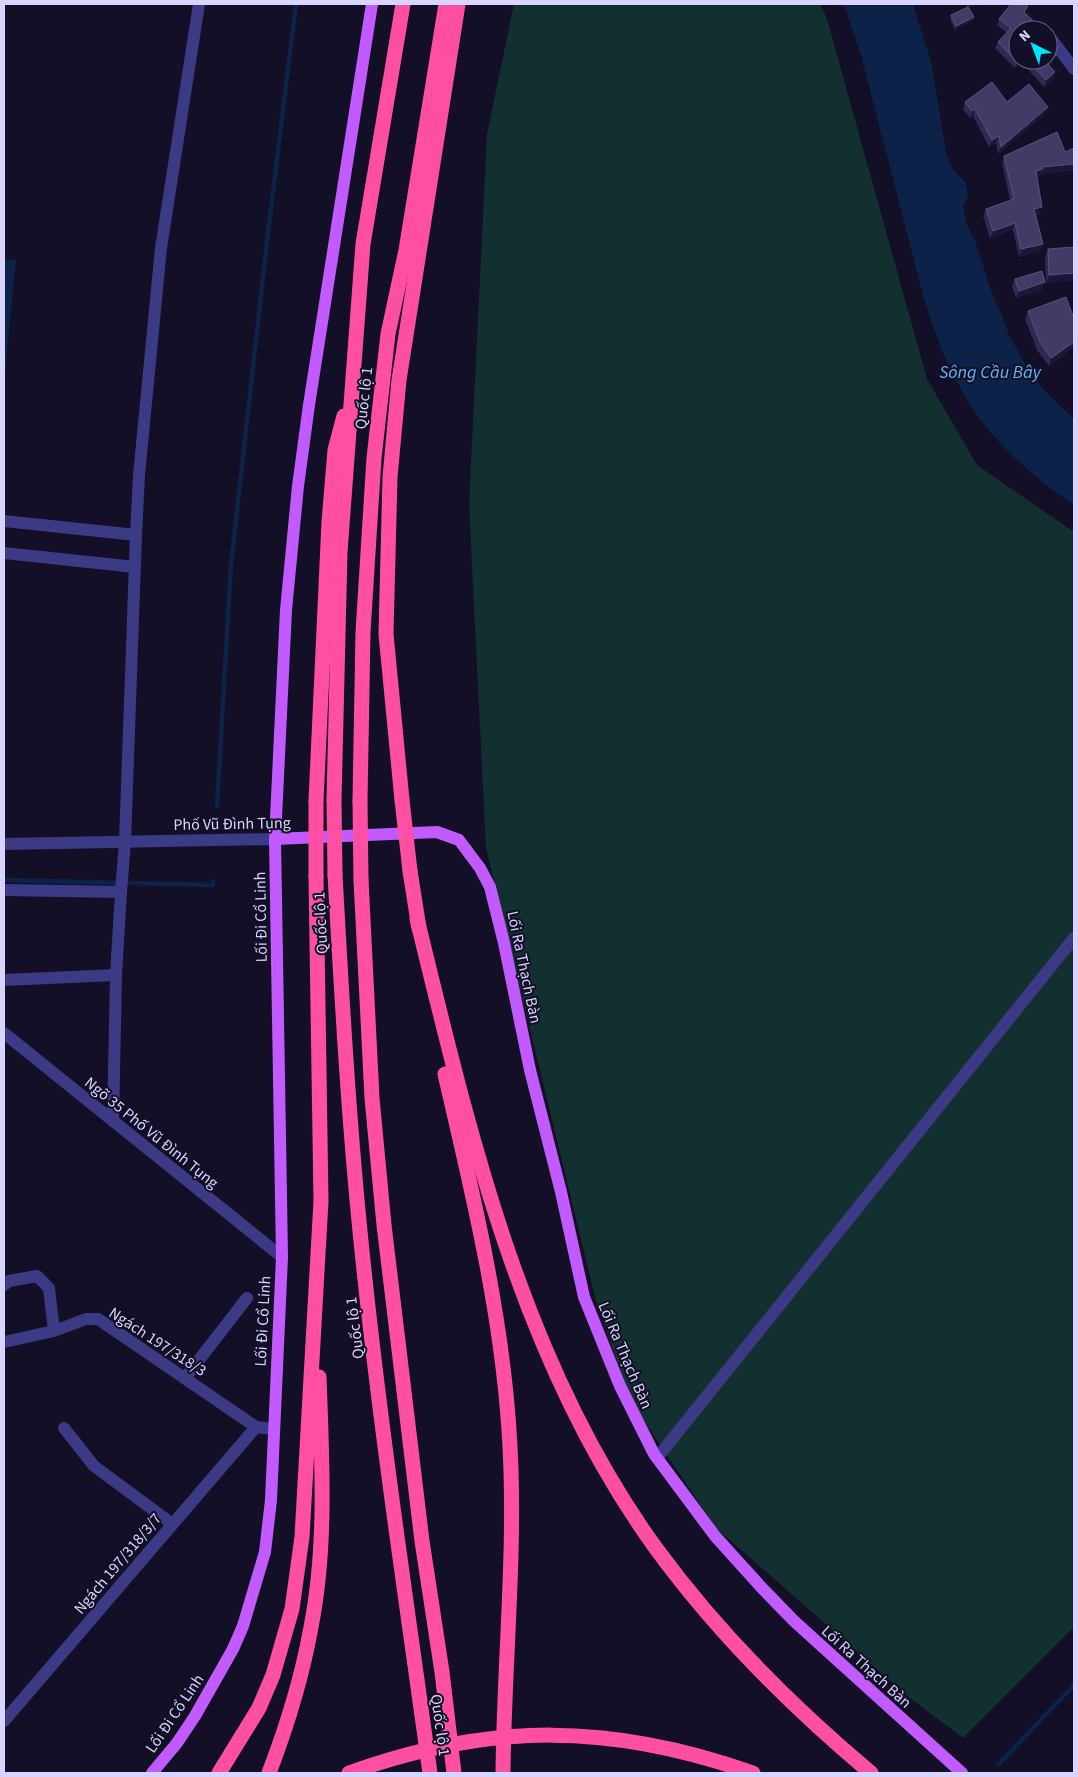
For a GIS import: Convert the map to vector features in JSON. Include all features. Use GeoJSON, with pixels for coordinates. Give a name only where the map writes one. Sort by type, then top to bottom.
{"type":"FeatureCollection","features":[{"type":"Feature","properties":{"kind":"highway","name":"Quốc lộ 1"},"geometry":{"type":"LineString","coordinates":[[403,4],[363,244],[355,373],[340,552],[334,800],[335,876],[345,1057],[362,1251],[386,1450],[430,1773]]}},
{"type":"Feature","properties":{"kind":"highway","name":"Quốc lộ 1"},"geometry":{"type":"LineString","coordinates":[[446,4],[406,250],[388,334],[375,449],[363,632],[360,801],[361,880],[372,1098],[384,1225],[421,1532],[442,1672],[454,1773]]}},
{"type":"Feature","properties":{"kind":"highway"},"geometry":{"type":"LineString","coordinates":[[458,4],[398,380],[390,477],[386,634],[402,800],[417,919],[442,1063],[488,1270],[504,1370],[509,1429],[511,1516],[503,1773]]}},
{"type":"Feature","properties":{"kind":"highway"},"geometry":{"type":"LineString","coordinates":[[219,1773],[259,1708],[273,1675],[292,1609],[302,1537],[321,1201],[316,801],[324,611],[335,450],[355,373]]}},
{"type":"Feature","properties":{"kind":"highway"},"geometry":{"type":"LineString","coordinates":[[417,919],[457,1082],[517,1280],[540,1337],[597,1454],[618,1491],[654,1545],[682,1583],[733,1644],[787,1699],[871,1773]]}},
{"type":"Feature","properties":{"kind":"highway"},"geometry":{"type":"LineString","coordinates":[[269,1773],[286,1729],[298,1687],[312,1626],[320,1561],[322,1497],[316,1268]]}},
{"type":"Feature","properties":{"kind":"highway"},"geometry":{"type":"LineString","coordinates":[[349,1773],[393,1758],[453,1744],[495,1737],[555,1735],[614,1738],[650,1744],[709,1758],[753,1773]]}},
{"type":"Feature","properties":{"kind":"main road","name":"Lối Đi Cổ Linh"},"geometry":{"type":"LineString","coordinates":[[152,1773],[196,1716],[215,1683],[243,1626],[265,1552],[271,1500],[265,1428],[281,1257],[276,839],[286,610],[298,486],[309,405],[372,4]]}},
{"type":"Feature","properties":{"kind":"main road","name":"Phố Vũ Đình Tụng"},"geometry":{"type":"LineString","coordinates":[[276,839],[437,832],[459,840]]}},
{"type":"Feature","properties":{"kind":"main road","name":"Lối Ra Thạch Bàn"},"geometry":{"type":"LineString","coordinates":[[459,840],[480,868],[490,887],[504,943],[548,1149],[561,1192],[584,1297],[620,1386],[657,1458],[714,1536],[761,1587],[794,1621],[962,1773]]}},
{"type":"Feature","properties":{"kind":"street"},"geometry":{"type":"LineString","coordinates":[[113,1121],[116,974],[125,848],[139,475],[161,248],[199,4]]}},
{"type":"Feature","properties":{"kind":"street"},"geometry":{"type":"LineString","coordinates":[[1058,48],[1074,69]]}},
{"type":"Feature","properties":{"kind":"street"},"geometry":{"type":"LineString","coordinates":[[4,521],[136,535]]}},
{"type":"Feature","properties":{"kind":"street"},"geometry":{"type":"LineString","coordinates":[[4,553],[135,567]]}},
{"type":"Feature","properties":{"kind":"street","name":"Phố Vũ Đình Tụng"},"geometry":{"type":"LineString","coordinates":[[6,842],[125,848],[276,839]]}},
{"type":"Feature","properties":{"kind":"street"},"geometry":{"type":"LineString","coordinates":[[4,890],[121,892]]}},
{"type":"Feature","properties":{"kind":"street"},"geometry":{"type":"LineString","coordinates":[[657,1458],[1074,938]]}},
{"type":"Feature","properties":{"kind":"street"},"geometry":{"type":"LineString","coordinates":[[4,980],[116,974]]}},
{"type":"Feature","properties":{"kind":"street","name":"Ngõ 35 Phố Vũ Đình Tụng"},"geometry":{"type":"LineString","coordinates":[[4,1033],[281,1257]]}},
{"type":"Feature","properties":{"kind":"street"},"geometry":{"type":"LineString","coordinates":[[4,1285],[9,1281],[37,1276],[49,1288],[54,1331]]}},
{"type":"Feature","properties":{"kind":"street"},"geometry":{"type":"LineString","coordinates":[[185,1378],[247,1298]]}},
{"type":"Feature","properties":{"kind":"street","name":"Ngách 197/318/3"},"geometry":{"type":"LineString","coordinates":[[4,1342],[54,1331],[86,1319],[98,1319],[185,1378],[265,1428]]}},
{"type":"Feature","properties":{"kind":"street"},"geometry":{"type":"LineString","coordinates":[[64,1428],[94,1466],[171,1523]]}},
{"type":"Feature","properties":{"kind":"street","name":"Ngách 197/318/3/7"},"geometry":{"type":"LineString","coordinates":[[4,1721],[171,1523],[265,1428]]}},
{"type":"Feature","properties":{"kind":"green space"},"geometry":{"type":"Polygon","coordinates":[[[514,4],[820,4],[827,19],[927,379],[977,465],[1074,532],[1074,1627],[963,1738],[911,1699],[716,1528],[630,1400],[595,1297],[486,848],[469,504],[487,134],[514,4]]]}},
{"type":"Feature","properties":{"kind":"water","name":"Sông Cầu Bây"},"geometry":{"type":"Polygon","coordinates":[[[844,4],[913,4],[932,65],[946,153],[953,170],[966,183],[968,197],[963,205],[967,224],[976,243],[992,294],[1009,335],[1029,371],[1044,390],[1074,419],[1074,505],[1026,469],[984,425],[962,391],[944,355],[922,292],[861,55],[844,4]]]}},
{"type":"Feature","properties":{"kind":"water"},"geometry":{"type":"Polygon","coordinates":[[[4,259],[16,260],[5,374],[4,374],[4,259]]]}},
{"type":"Feature","properties":{"kind":"building"},"geometry":{"type":"Polygon","coordinates":[[[1011,4],[1025,4],[1028,6],[1024,12],[1032,20],[1008,20],[1008,26],[999,19],[1011,4]]]}},
{"type":"Feature","properties":{"kind":"building"},"geometry":{"type":"Polygon","coordinates":[[[968,7],[974,17],[956,26],[951,15],[968,7]]]}},
{"type":"Feature","properties":{"kind":"building"},"geometry":{"type":"Polygon","coordinates":[[[1008,31],[1008,53],[998,42],[1008,31]]]}},
{"type":"Feature","properties":{"kind":"building"},"geometry":{"type":"Polygon","coordinates":[[[1036,70],[1053,70],[1055,72],[1046,80],[1036,70]]]}},
{"type":"Feature","properties":{"kind":"building"},"geometry":{"type":"Polygon","coordinates":[[[992,82],[1007,102],[1029,84],[1048,107],[1001,147],[999,136],[992,140],[975,109],[972,111],[965,102],[992,82]]]}},
{"type":"Feature","properties":{"kind":"building"},"geometry":{"type":"Polygon","coordinates":[[[1057,132],[1065,152],[1074,148],[1074,164],[1042,167],[1043,169],[1036,171],[1042,207],[1034,209],[1043,244],[1021,249],[1015,223],[993,231],[986,209],[1014,199],[1004,156],[1057,132]]]}},
{"type":"Feature","properties":{"kind":"building"},"geometry":{"type":"Polygon","coordinates":[[[1074,247],[1074,273],[1049,275],[1048,249],[1074,247]]]}},
{"type":"Feature","properties":{"kind":"building"},"geometry":{"type":"Polygon","coordinates":[[[1042,271],[1045,282],[1019,291],[1015,279],[1042,271]]]}},
{"type":"Feature","properties":{"kind":"building"},"geometry":{"type":"Polygon","coordinates":[[[1066,297],[1074,319],[1074,342],[1051,358],[1040,342],[1028,311],[1066,297]]]}},
{"type":"Feature","properties":{"kind":"waterway"},"geometry":{"type":"LineString","coordinates":[[217,806],[231,564],[296,4]]}},
{"type":"Feature","properties":{"kind":"waterway"},"geometry":{"type":"LineString","coordinates":[[4,880],[213,885],[213,881]]}},
{"type":"Feature","properties":{"kind":"waterway"},"geometry":{"type":"LineString","coordinates":[[998,1765],[1074,1685]]}}]}
